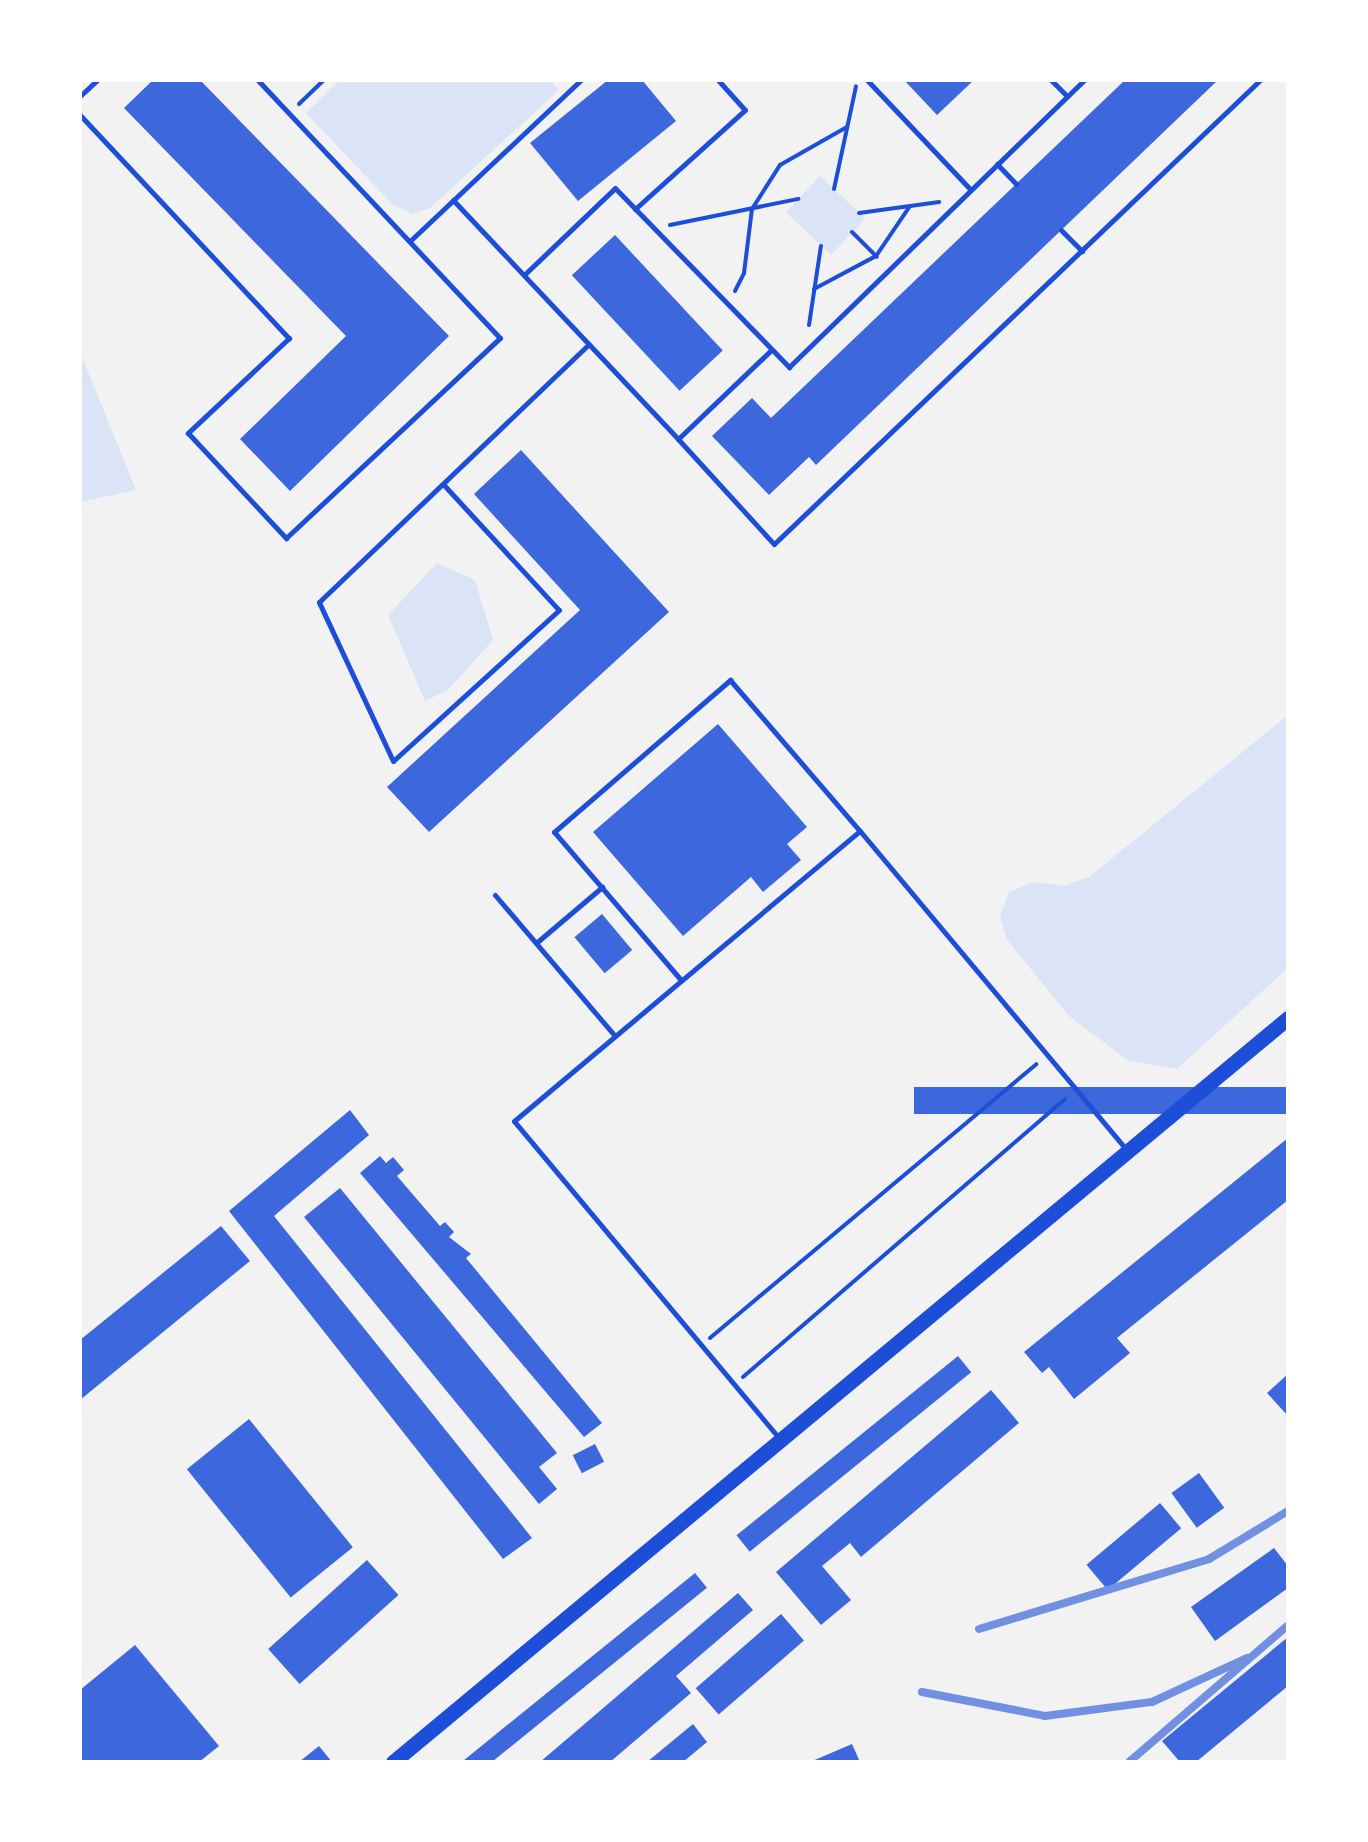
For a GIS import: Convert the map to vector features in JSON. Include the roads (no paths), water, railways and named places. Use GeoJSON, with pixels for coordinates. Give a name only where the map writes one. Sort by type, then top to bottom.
{"type":"FeatureCollection","features":[{"type":"Feature","properties":{"kind":"main road"},"geometry":{"type":"LineString","coordinates":[[393,1762],[1288,1018]]}},
{"type":"Feature","properties":{"kind":"lane"},"geometry":{"type":"LineString","coordinates":[[80,96],[97,80]]}},
{"type":"Feature","properties":{"kind":"lane"},"geometry":{"type":"LineString","coordinates":[[80,115],[290,338],[188,433],[286,538],[500,338],[258,80]]}},
{"type":"Feature","properties":{"kind":"lane"},"geometry":{"type":"LineString","coordinates":[[411,240],[581,80]]}},
{"type":"Feature","properties":{"kind":"lane"},"geometry":{"type":"LineString","coordinates":[[634,209],[746,110],[718,80]]}},
{"type":"Feature","properties":{"kind":"lane"},"geometry":{"type":"LineString","coordinates":[[868,80],[970,190]]}},
{"type":"Feature","properties":{"kind":"lane"},"geometry":{"type":"LineString","coordinates":[[1052,80],[1068,96]]}},
{"type":"Feature","properties":{"kind":"lane"},"geometry":{"type":"LineString","coordinates":[[525,274],[615,188],[789,367],[1084,80]]}},
{"type":"Feature","properties":{"kind":"lane"},"geometry":{"type":"LineString","coordinates":[[453,200],[774,544],[1260,80]]}},
{"type":"Feature","properties":{"kind":"lane"},"geometry":{"type":"LineString","coordinates":[[996,164],[1016,184]]}},
{"type":"Feature","properties":{"kind":"lane"},"geometry":{"type":"LineString","coordinates":[[1061,230],[1082,251]]}},
{"type":"Feature","properties":{"kind":"lane"},"geometry":{"type":"LineString","coordinates":[[443,484],[559,610],[393,760],[320,602],[443,484],[589,344]]}},
{"type":"Feature","properties":{"kind":"lane"},"geometry":{"type":"LineString","coordinates":[[678,439],[772,349]]}},
{"type":"Feature","properties":{"kind":"lane"},"geometry":{"type":"LineString","coordinates":[[682,980],[554,832],[730,680],[1128,1151]]}},
{"type":"Feature","properties":{"kind":"lane"},"geometry":{"type":"LineString","coordinates":[[780,1440],[514,1121],[860,831]]}},
{"type":"Feature","properties":{"kind":"lane"},"geometry":{"type":"LineString","coordinates":[[536,943],[602,887]]}},
{"type":"Feature","properties":{"kind":"lane"},"geometry":{"type":"LineString","coordinates":[[495,895],[615,1036]]}},
{"type":"Feature","properties":{"kind":"railway"},"geometry":{"type":"LineString","coordinates":[[979,1629],[1209,1559],[1288,1511]]}},
{"type":"Feature","properties":{"kind":"railway"},"geometry":{"type":"LineString","coordinates":[[1129,1762],[1288,1625]]}},
{"type":"Feature","properties":{"kind":"railway"},"geometry":{"type":"LineString","coordinates":[[922,1692],[1045,1716],[1152,1702],[1247,1658]]}}]}
